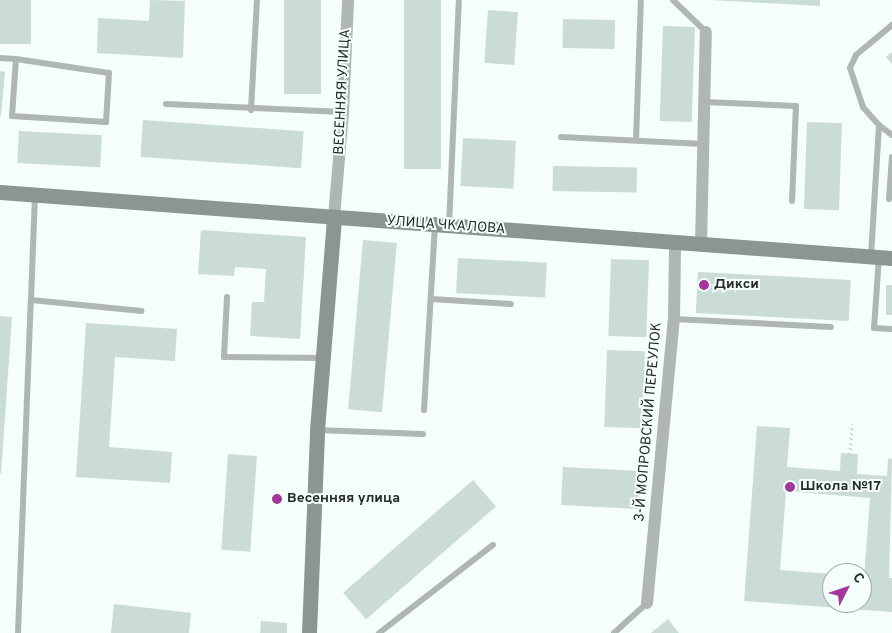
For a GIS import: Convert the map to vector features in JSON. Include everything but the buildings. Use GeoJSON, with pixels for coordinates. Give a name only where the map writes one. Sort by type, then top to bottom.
{"type":"FeatureCollection","features":[{"type":"Feature","properties":{"kind":"street","name":"ВЕСЕННЯЯ УЛИЦА"},"geometry":{"type":"LineString","coordinates":[[309,633],[318,430],[343,112],[348,0]]}},
{"type":"Feature","properties":{"kind":"street"},"geometry":{"type":"LineString","coordinates":[[701,244],[706,32]]}},
{"type":"Feature","properties":{"kind":"street","name":"УЛИЦА ЧКАЛОВА"},"geometry":{"type":"LineString","coordinates":[[0,192],[881,257]]}},
{"type":"Feature","properties":{"kind":"street","name":"3-Й МОПРОВСКИЙ ПЕРЕУЛОК"},"geometry":{"type":"LineString","coordinates":[[647,603],[674,319],[675,243]]}},
{"type":"Feature","properties":{"kind":"lane"},"geometry":{"type":"LineString","coordinates":[[251,110],[257,0]]}},
{"type":"Feature","properties":{"kind":"lane"},"geometry":{"type":"LineString","coordinates":[[424,410],[431,299],[442,225],[459,0]]}},
{"type":"Feature","properties":{"kind":"lane"},"geometry":{"type":"LineString","coordinates":[[636,140],[640,0]]}},
{"type":"Feature","properties":{"kind":"lane"},"geometry":{"type":"LineString","coordinates":[[673,0],[706,32]]}},
{"type":"Feature","properties":{"kind":"lane"},"geometry":{"type":"LineString","coordinates":[[892,25],[856,55],[850,68],[863,107],[879,125],[892,135]]}},
{"type":"Feature","properties":{"kind":"lane"},"geometry":{"type":"LineString","coordinates":[[0,58],[16,59],[109,73],[106,122],[12,116],[16,59]]}},
{"type":"Feature","properties":{"kind":"lane"},"geometry":{"type":"LineString","coordinates":[[704,102],[796,106],[792,201]]}},
{"type":"Feature","properties":{"kind":"lane"},"geometry":{"type":"LineString","coordinates":[[166,104],[251,110],[343,112]]}},
{"type":"Feature","properties":{"kind":"lane"},"geometry":{"type":"LineString","coordinates":[[879,125],[876,198],[881,257],[874,328],[892,328]]}},
{"type":"Feature","properties":{"kind":"lane"},"geometry":{"type":"LineString","coordinates":[[562,137],[703,144]]}},
{"type":"Feature","properties":{"kind":"lane"},"geometry":{"type":"LineString","coordinates":[[876,198],[890,200],[892,157]]}},
{"type":"Feature","properties":{"kind":"lane"},"geometry":{"type":"LineString","coordinates":[[18,633],[34,194]]}},
{"type":"Feature","properties":{"kind":"lane"},"geometry":{"type":"LineString","coordinates":[[227,297],[224,357],[323,358]]}},
{"type":"Feature","properties":{"kind":"lane"},"geometry":{"type":"LineString","coordinates":[[431,299],[511,304]]}},
{"type":"Feature","properties":{"kind":"lane"},"geometry":{"type":"LineString","coordinates":[[31,300],[141,311]]}},
{"type":"Feature","properties":{"kind":"lane"},"geometry":{"type":"LineString","coordinates":[[674,319],[831,327]]}},
{"type":"Feature","properties":{"kind":"lane"},"geometry":{"type":"LineString","coordinates":[[318,430],[423,434]]}},
{"type":"Feature","properties":{"kind":"lane"},"geometry":{"type":"LineString","coordinates":[[379,633],[493,544]]}},
{"type":"Feature","properties":{"kind":"lane"},"geometry":{"type":"LineString","coordinates":[[614,633],[647,603]]}},
{"type":"Feature","properties":{"kind":"path"},"geometry":{"type":"LineString","coordinates":[[850,454],[852,424]]}},
{"type":"Feature","properties":{"kind":"place","name":"Дикси"},"geometry":{"type":"Point","coordinates":[704,285]}},
{"type":"Feature","properties":{"kind":"place","name":"Школа №17"},"geometry":{"type":"Point","coordinates":[790,487]}},
{"type":"Feature","properties":{"kind":"place","name":"Весенняя улица"},"geometry":{"type":"Point","coordinates":[277,499]}}]}
